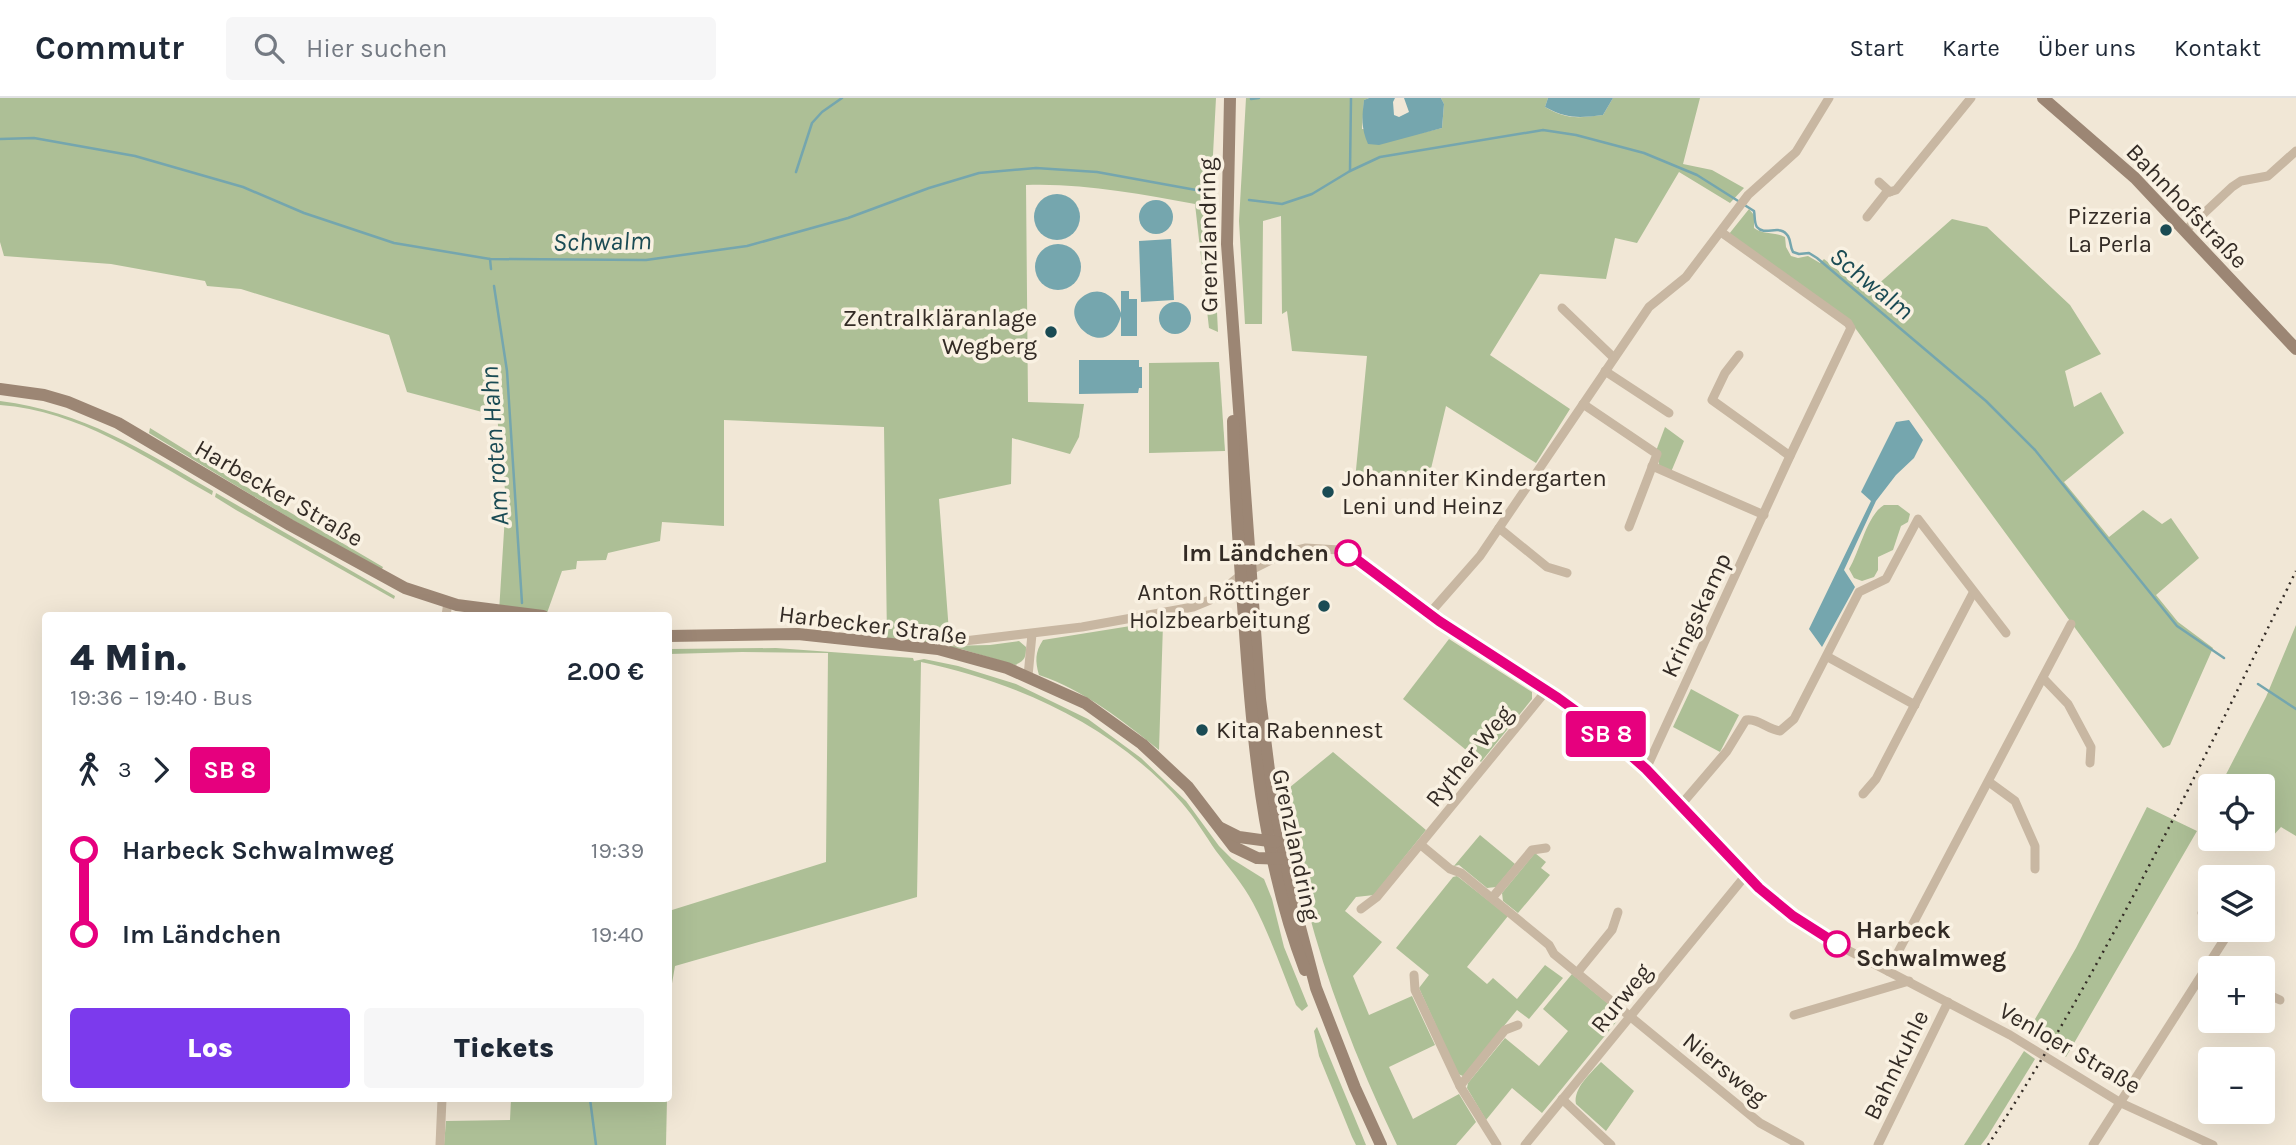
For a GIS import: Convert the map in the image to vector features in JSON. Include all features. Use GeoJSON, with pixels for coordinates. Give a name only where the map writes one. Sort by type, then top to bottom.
{"type":"FeatureCollection","features":[{"type":"Feature","properties":{"kind":"main road","name":"Grenzlandring"},"geometry":{"type":"LineString","coordinates":[[1230,98],[1226,231],[1234,370],[1234,446],[1246,572],[1253,728],[1279,859],[1316,988],[1355,1088],[1381,1145]]}},
{"type":"Feature","properties":{"kind":"main road","name":"Bahnhofstraße"},"geometry":{"type":"LineString","coordinates":[[2043,98],[2135,178],[2296,349]]}},
{"type":"Feature","properties":{"kind":"main road","name":"Harbecker Straße"},"geometry":{"type":"LineString","coordinates":[[0,389],[44,395],[118,423],[405,588],[447,602],[516,612]]}},
{"type":"Feature","properties":{"kind":"main road","name":"Harbecker Straße"},"geometry":{"type":"LineString","coordinates":[[672,636],[797,634],[902,645],[956,653],[1028,676],[1085,703],[1142,744],[1188,787],[1234,847],[1257,858],[1279,859]]}},
{"type":"Feature","properties":{"kind":"main road"},"geometry":{"type":"LineString","coordinates":[[1221,828],[1239,837],[1275,842]]}},
{"type":"Feature","properties":{"kind":"street"},"geometry":{"type":"LineString","coordinates":[[1429,614],[1480,556],[1649,307],[1686,277],[1748,195],[1796,152],[1829,98]]}},
{"type":"Feature","properties":{"kind":"street"},"geometry":{"type":"LineString","coordinates":[[1867,217],[1886,193],[1896,190],[1971,98]]}},
{"type":"Feature","properties":{"kind":"street"},"geometry":{"type":"LineString","coordinates":[[2185,231],[2232,187],[2241,181],[2268,176],[2296,151]]}},
{"type":"Feature","properties":{"kind":"street"},"geometry":{"type":"LineString","coordinates":[[1879,182],[1890,192]]}},
{"type":"Feature","properties":{"kind":"street","name":"Kringskamp"},"geometry":{"type":"LineString","coordinates":[[1646,769],[1851,328],[1848,323],[1721,232]]}},
{"type":"Feature","properties":{"kind":"street"},"geometry":{"type":"LineString","coordinates":[[1562,308],[1614,358]]}},
{"type":"Feature","properties":{"kind":"street"},"geometry":{"type":"LineString","coordinates":[[1738,355],[1712,400],[1790,456]]}},
{"type":"Feature","properties":{"kind":"street"},"geometry":{"type":"LineString","coordinates":[[1605,371],[1669,413]]}},
{"type":"Feature","properties":{"kind":"street"},"geometry":{"type":"LineString","coordinates":[[1583,404],[1657,454],[1629,527]]}},
{"type":"Feature","properties":{"kind":"street"},"geometry":{"type":"LineString","coordinates":[[1652,466],[1764,515]]}},
{"type":"Feature","properties":{"kind":"street"},"geometry":{"type":"LineString","coordinates":[[1680,806],[1727,751],[1746,720],[1751,719],[1772,730],[1780,731],[1794,719],[1859,592],[1886,579],[1918,519],[2006,633]]}},
{"type":"Feature","properties":{"kind":"street"},"geometry":{"type":"LineString","coordinates":[[1499,528],[1547,567],[1567,573]]}},
{"type":"Feature","properties":{"kind":"street","name":"Venloer Straße"},"geometry":{"type":"LineString","coordinates":[[1246,572],[1284,553],[1306,548],[1339,550],[1366,565],[1429,614],[1602,730],[1646,769],[1770,898],[1819,933],[2010,1035],[2121,1103],[2213,1145]]}},
{"type":"Feature","properties":{"kind":"street","name":"Harbecker Straße"},"geometry":{"type":"LineString","coordinates":[[956,642],[1121,621],[1193,607],[1210,600],[1246,572]]}},
{"type":"Feature","properties":{"kind":"street"},"geometry":{"type":"LineString","coordinates":[[1863,794],[1876,779],[1973,593]]}},
{"type":"Feature","properties":{"kind":"street"},"geometry":{"type":"LineString","coordinates":[[446,612],[447,602]]}},
{"type":"Feature","properties":{"kind":"street"},"geometry":{"type":"LineString","coordinates":[[1888,971],[2071,624]]}},
{"type":"Feature","properties":{"kind":"street"},"geometry":{"type":"LineString","coordinates":[[1028,676],[1032,634]]}},
{"type":"Feature","properties":{"kind":"street"},"geometry":{"type":"LineString","coordinates":[[1828,657],[1915,705]]}},
{"type":"Feature","properties":{"kind":"street"},"geometry":{"type":"LineString","coordinates":[[2043,678],[2068,705],[2091,747],[2090,763]]}},
{"type":"Feature","properties":{"kind":"street","name":"Ryther Weg"},"geometry":{"type":"LineString","coordinates":[[1361,909],[1377,897],[1546,691]]}},
{"type":"Feature","properties":{"kind":"street"},"geometry":{"type":"LineString","coordinates":[[1989,782],[2015,801],[2035,846],[2035,869]]}},
{"type":"Feature","properties":{"kind":"street"},"geometry":{"type":"LineString","coordinates":[[1421,845],[1492,898],[1549,945],[1554,954],[1631,1017]]}},
{"type":"Feature","properties":{"kind":"street"},"geometry":{"type":"LineString","coordinates":[[1492,898],[1532,850],[1546,848]]}},
{"type":"Feature","properties":{"kind":"street","name":"Rurweg"},"geometry":{"type":"LineString","coordinates":[[1525,1145],[1746,875]]}},
{"type":"Feature","properties":{"kind":"street"},"geometry":{"type":"LineString","coordinates":[[1577,973],[1612,930],[1618,912]]}},
{"type":"Feature","properties":{"kind":"street"},"geometry":{"type":"LineString","coordinates":[[1414,975],[1415,990],[1460,1086],[1497,1145]]}},
{"type":"Feature","properties":{"kind":"street"},"geometry":{"type":"LineString","coordinates":[[1794,1016],[1909,981]]}},
{"type":"Feature","properties":{"kind":"street"},"geometry":{"type":"LineString","coordinates":[[2093,1145],[2198,987]]}},
{"type":"Feature","properties":{"kind":"street"},"geometry":{"type":"LineString","coordinates":[[2275,998],[2280,1000]]}},
{"type":"Feature","properties":{"kind":"street","name":"Bahnkuhle"},"geometry":{"type":"LineString","coordinates":[[1878,1145],[1948,1002]]}},
{"type":"Feature","properties":{"kind":"street","name":"Niersweg"},"geometry":{"type":"LineString","coordinates":[[1631,1017],[1766,1128],[1800,1145]]}},
{"type":"Feature","properties":{"kind":"street"},"geometry":{"type":"LineString","coordinates":[[1460,1086],[1506,1030],[1518,1025]]}},
{"type":"Feature","properties":{"kind":"street"},"geometry":{"type":"LineString","coordinates":[[1562,1100],[1611,1145]]}},
{"type":"Feature","properties":{"kind":"street"},"geometry":{"type":"LineString","coordinates":[[440,1145],[442,1102]]}},
{"type":"Feature","properties":{"kind":"green space"},"geometry":{"type":"Polygon","coordinates":[[[0,98],[1216,98],[1211,192],[1218,332],[1209,328],[1195,204],[1090,187],[1026,185],[1028,402],[1084,404],[1079,437],[1070,454],[1012,438],[1011,484],[939,499],[948,646],[1019,641],[1026,647],[1026,653],[1023,660],[1015,665],[961,649],[887,638],[884,427],[724,420],[724,526],[662,522],[660,541],[608,553],[606,560],[577,561],[576,569],[562,571],[547,612],[499,612],[506,499],[497,416],[407,392],[389,335],[241,289],[207,286],[205,281],[111,264],[4,256],[0,242],[0,98]]]}},
{"type":"Feature","properties":{"kind":"green space"},"geometry":{"type":"Polygon","coordinates":[[[1246,98],[1369,98],[1364,100],[1362,129],[1417,134],[1442,128],[1444,104],[1441,98],[1548,98],[1545,107],[1567,116],[1580,117],[1603,115],[1613,98],[1700,98],[1683,164],[1712,170],[1744,188],[1730,203],[1679,172],[1637,243],[1615,238],[1606,279],[1540,274],[1490,355],[1570,409],[1536,463],[1446,406],[1429,477],[1412,472],[1395,483],[1355,480],[1367,356],[1292,351],[1287,311],[1282,314],[1281,216],[1263,221],[1262,324],[1245,324],[1239,221],[1246,98]]]}},
{"type":"Feature","properties":{"kind":"green space"},"geometry":{"type":"Polygon","coordinates":[[[1749,209],[1754,215],[1754,228],[1785,237],[1791,256],[1808,256],[1820,263],[1824,259],[1867,294],[1952,219],[1987,227],[2070,305],[2101,354],[2065,371],[2074,407],[2101,392],[2124,433],[2064,482],[2109,537],[2143,510],[2162,524],[2171,518],[2199,558],[2156,595],[2178,622],[2213,648],[2170,745],[2163,748],[1850,321],[1729,234],[1749,209]]]}},
{"type":"Feature","properties":{"kind":"green space"},"geometry":{"type":"Polygon","coordinates":[[[1219,362],[1225,451],[1149,453],[1149,363],[1219,362]]]}},
{"type":"Feature","properties":{"kind":"green space"},"geometry":{"type":"Polygon","coordinates":[[[0,401],[59,414],[111,434],[213,491],[212,495],[136,451],[84,426],[29,409],[0,405],[0,401]]]}},
{"type":"Feature","properties":{"kind":"green space"},"geometry":{"type":"Polygon","coordinates":[[[1665,427],[1684,441],[1671,472],[1659,467],[1656,451],[1665,427]]]}},
{"type":"Feature","properties":{"kind":"green space"},"geometry":{"type":"Polygon","coordinates":[[[150,428],[383,567],[381,571],[149,433],[150,428]]]}},
{"type":"Feature","properties":{"kind":"green space"},"geometry":{"type":"Polygon","coordinates":[[[216,493],[395,596],[394,599],[236,510],[215,497],[216,493]]]}},
{"type":"Feature","properties":{"kind":"green space"},"geometry":{"type":"Polygon","coordinates":[[[1884,505],[1898,505],[1910,514],[1908,522],[1901,526],[1893,550],[1878,557],[1878,570],[1874,577],[1862,581],[1854,578],[1849,569],[1868,525],[1884,505]]]}},
{"type":"Feature","properties":{"kind":"green space"},"geometry":{"type":"Polygon","coordinates":[[[1143,624],[1163,624],[1159,750],[1117,717],[1087,698],[1039,675],[1037,665],[1036,657],[1043,640],[1143,624]]]}},
{"type":"Feature","properties":{"kind":"green space"},"geometry":{"type":"Polygon","coordinates":[[[2296,625],[2296,836],[2281,827],[2275,834],[2275,774],[2226,774],[2266,697],[2296,625]]]}},
{"type":"Feature","properties":{"kind":"green space"},"geometry":{"type":"Polygon","coordinates":[[[1449,639],[1532,692],[1532,699],[1481,762],[1403,699],[1449,639]]]}},
{"type":"Feature","properties":{"kind":"green space"},"geometry":{"type":"Polygon","coordinates":[[[776,648],[913,658],[914,661],[924,659],[958,666],[1016,684],[1088,719],[1141,758],[1186,801],[1219,846],[1232,859],[1264,879],[1284,947],[1308,1006],[1302,1011],[1296,1005],[1265,928],[1245,889],[1187,809],[1156,776],[1127,752],[1064,712],[994,682],[921,662],[917,897],[675,966],[672,984],[672,910],[826,862],[828,653],[672,654],[672,649],[776,648]]]}},
{"type":"Feature","properties":{"kind":"green space"},"geometry":{"type":"Polygon","coordinates":[[[1691,689],[1739,715],[1720,752],[1673,727],[1691,689]]]}},
{"type":"Feature","properties":{"kind":"green space"},"geometry":{"type":"Polygon","coordinates":[[[1333,752],[1426,830],[1374,895],[1356,897],[1345,911],[1382,942],[1353,976],[1369,1015],[1412,996],[1435,1045],[1389,1067],[1413,1119],[1459,1094],[1476,1122],[1456,1145],[1397,1145],[1359,1060],[1327,973],[1301,883],[1284,792],[1333,752]]]}},
{"type":"Feature","properties":{"kind":"green space"},"geometry":{"type":"Polygon","coordinates":[[[2147,807],[2197,831],[2066,1057],[2027,1033],[2076,948],[2147,807]]]}},
{"type":"Feature","properties":{"kind":"green space"},"geometry":{"type":"Polygon","coordinates":[[[1480,835],[1515,864],[1496,887],[1487,888],[1459,865],[1454,866],[1480,835]]]}},
{"type":"Feature","properties":{"kind":"green space"},"geometry":{"type":"Polygon","coordinates":[[[1535,853],[1546,862],[1541,868],[1550,875],[1518,913],[1503,901],[1502,893],[1535,853]]]}},
{"type":"Feature","properties":{"kind":"green space"},"geometry":{"type":"Polygon","coordinates":[[[1457,876],[1508,916],[1467,967],[1487,984],[1493,978],[1517,999],[1545,965],[1563,978],[1529,1019],[1517,1010],[1463,1076],[1458,1074],[1419,988],[1429,975],[1396,948],[1453,877],[1457,876]]]}},
{"type":"Feature","properties":{"kind":"green space"},"geometry":{"type":"Polygon","coordinates":[[[1572,974],[1617,1011],[1617,1021],[1542,1113],[1512,1088],[1486,1120],[1467,1088],[1468,1083],[1505,1038],[1539,1066],[1568,1031],[1543,1009],[1572,974]]]}},
{"type":"Feature","properties":{"kind":"green space"},"geometry":{"type":"Polygon","coordinates":[[[1317,1027],[1366,1145],[1356,1145],[1352,1137],[1319,1056],[1314,1031],[1317,1027]]]}},
{"type":"Feature","properties":{"kind":"green space"},"geometry":{"type":"Polygon","coordinates":[[[2024,1051],[2035,1059],[1987,1137],[1981,1145],[1964,1145],[2024,1051]]]}},
{"type":"Feature","properties":{"kind":"green space"},"geometry":{"type":"Polygon","coordinates":[[[1601,1062],[1634,1091],[1606,1131],[1576,1104],[1577,1092],[1601,1062]]]}},
{"type":"Feature","properties":{"kind":"green space"},"geometry":{"type":"Polygon","coordinates":[[[511,1102],[667,1102],[666,1145],[444,1145],[446,1121],[510,1120],[511,1102]]]}},
{"type":"Feature","properties":{"kind":"water"},"geometry":{"type":"Polygon","coordinates":[[[1395,98],[1394,115],[1399,117],[1409,112],[1404,98],[1441,98],[1444,104],[1442,128],[1379,145],[1368,144],[1363,117],[1364,100],[1395,98]]]}},
{"type":"Feature","properties":{"kind":"water"},"geometry":{"type":"Polygon","coordinates":[[[1548,98],[1613,98],[1603,115],[1580,117],[1560,114],[1545,107],[1548,98]]]}},
{"type":"Feature","properties":{"kind":"water"},"geometry":{"type":"Polygon","coordinates":[[[1057,194],[1073,201],[1080,217],[1073,233],[1057,240],[1041,233],[1034,217],[1041,201],[1057,194]]]}},
{"type":"Feature","properties":{"kind":"water"},"geometry":{"type":"Polygon","coordinates":[[[1156,200],[1168,205],[1173,217],[1168,229],[1156,234],[1144,229],[1139,217],[1144,205],[1156,200]]]}},
{"type":"Feature","properties":{"kind":"water"},"geometry":{"type":"Polygon","coordinates":[[[1171,239],[1174,300],[1141,302],[1139,241],[1171,239]]]}},
{"type":"Feature","properties":{"kind":"water"},"geometry":{"type":"Polygon","coordinates":[[[1058,244],[1074,251],[1081,267],[1074,283],[1058,290],[1042,283],[1035,267],[1042,251],[1058,244]]]}},
{"type":"Feature","properties":{"kind":"water"},"geometry":{"type":"Polygon","coordinates":[[[1121,291],[1129,291],[1129,299],[1137,299],[1137,336],[1121,336],[1121,316],[1114,331],[1104,337],[1094,337],[1084,332],[1074,313],[1077,303],[1087,294],[1104,293],[1113,299],[1121,313],[1121,291]]]}},
{"type":"Feature","properties":{"kind":"water"},"geometry":{"type":"Polygon","coordinates":[[[1175,302],[1186,307],[1191,318],[1186,329],[1175,334],[1164,329],[1159,318],[1164,307],[1175,302]]]}},
{"type":"Feature","properties":{"kind":"water"},"geometry":{"type":"Polygon","coordinates":[[[1079,360],[1139,360],[1139,367],[1142,367],[1142,388],[1139,388],[1138,393],[1079,394],[1079,360]]]}},
{"type":"Feature","properties":{"kind":"water"},"geometry":{"type":"Polygon","coordinates":[[[1909,420],[1923,440],[1914,458],[1896,475],[1876,501],[1844,570],[1855,587],[1822,647],[1809,629],[1871,501],[1861,492],[1896,422],[1909,420]]]}},
{"type":"Feature","properties":{"kind":"waterway"},"geometry":{"type":"LineString","coordinates":[[796,172],[812,123],[842,98]]}},
{"type":"Feature","properties":{"kind":"waterway"},"geometry":{"type":"LineString","coordinates":[[1251,99],[1259,98]]}},
{"type":"Feature","properties":{"kind":"waterway"},"geometry":{"type":"LineString","coordinates":[[1350,171],[1351,98]]}},
{"type":"Feature","properties":{"kind":"waterway","name":"Schwalm"},"geometry":{"type":"LineString","coordinates":[[1249,200],[1282,204],[1312,194],[1380,157],[1543,130],[1576,135],[1644,153],[1697,175],[1754,211],[1756,225],[1760,230],[1785,232],[1793,252],[1809,253],[1817,258],[1986,401],[2035,450],[2177,626],[2224,658]]}},
{"type":"Feature","properties":{"kind":"waterway","name":"Schwalm"},"geometry":{"type":"LineString","coordinates":[[0,139],[34,138],[135,156],[243,187],[304,213],[394,243],[490,259],[646,260],[747,246],[848,218],[979,173],[1036,168],[1097,172],[1207,192]]}},
{"type":"Feature","properties":{"kind":"waterway","name":"Am roten Hahn"},"geometry":{"type":"LineString","coordinates":[[490,259],[491,269]]}},
{"type":"Feature","properties":{"kind":"waterway","name":"Am roten Hahn"},"geometry":{"type":"LineString","coordinates":[[494,286],[507,371],[522,603]]}},
{"type":"Feature","properties":{"kind":"waterway","name":"Schwalm"},"geometry":{"type":"LineString","coordinates":[[2258,684],[2296,709]]}},
{"type":"Feature","properties":{"kind":"waterway","name":"Am roten Hahn"},"geometry":{"type":"LineString","coordinates":[[590,1102],[596,1145]]}},
{"type":"Feature","properties":{"kind":"railway"},"geometry":{"type":"LineString","coordinates":[[1988,1145],[2073,1006],[2151,863],[2296,571]]}},
{"type":"Feature","properties":{"kind":"bus line"},"geometry":{"type":"LineString","coordinates":[[1348,553],[1439,621],[1570,706],[1602,730],[1646,769],[1759,888],[1793,916],[1837,944]]}},
{"type":"Feature","properties":{"kind":"place","name":"Pizzeria La Perla"},"geometry":{"type":"Point","coordinates":[2166,230]}},
{"type":"Feature","properties":{"kind":"place","name":"Zentralkläranlage Wegberg"},"geometry":{"type":"Point","coordinates":[1051,332]}},
{"type":"Feature","properties":{"kind":"place","name":"Johanniter Kindergarten Leni und Heinz"},"geometry":{"type":"Point","coordinates":[1328,492]}},
{"type":"Feature","properties":{"kind":"place","name":"Im Ländchen"},"geometry":{"type":"Point","coordinates":[1348,553]}},
{"type":"Feature","properties":{"kind":"place","name":"Anton Röttinger Holzbearbeitung"},"geometry":{"type":"Point","coordinates":[1324,606]}},
{"type":"Feature","properties":{"kind":"place","name":"Kita Rabennest"},"geometry":{"type":"Point","coordinates":[1202,730]}},
{"type":"Feature","properties":{"kind":"place","name":"Harbeck Schwalmweg"},"geometry":{"type":"Point","coordinates":[1837,944]}}]}
